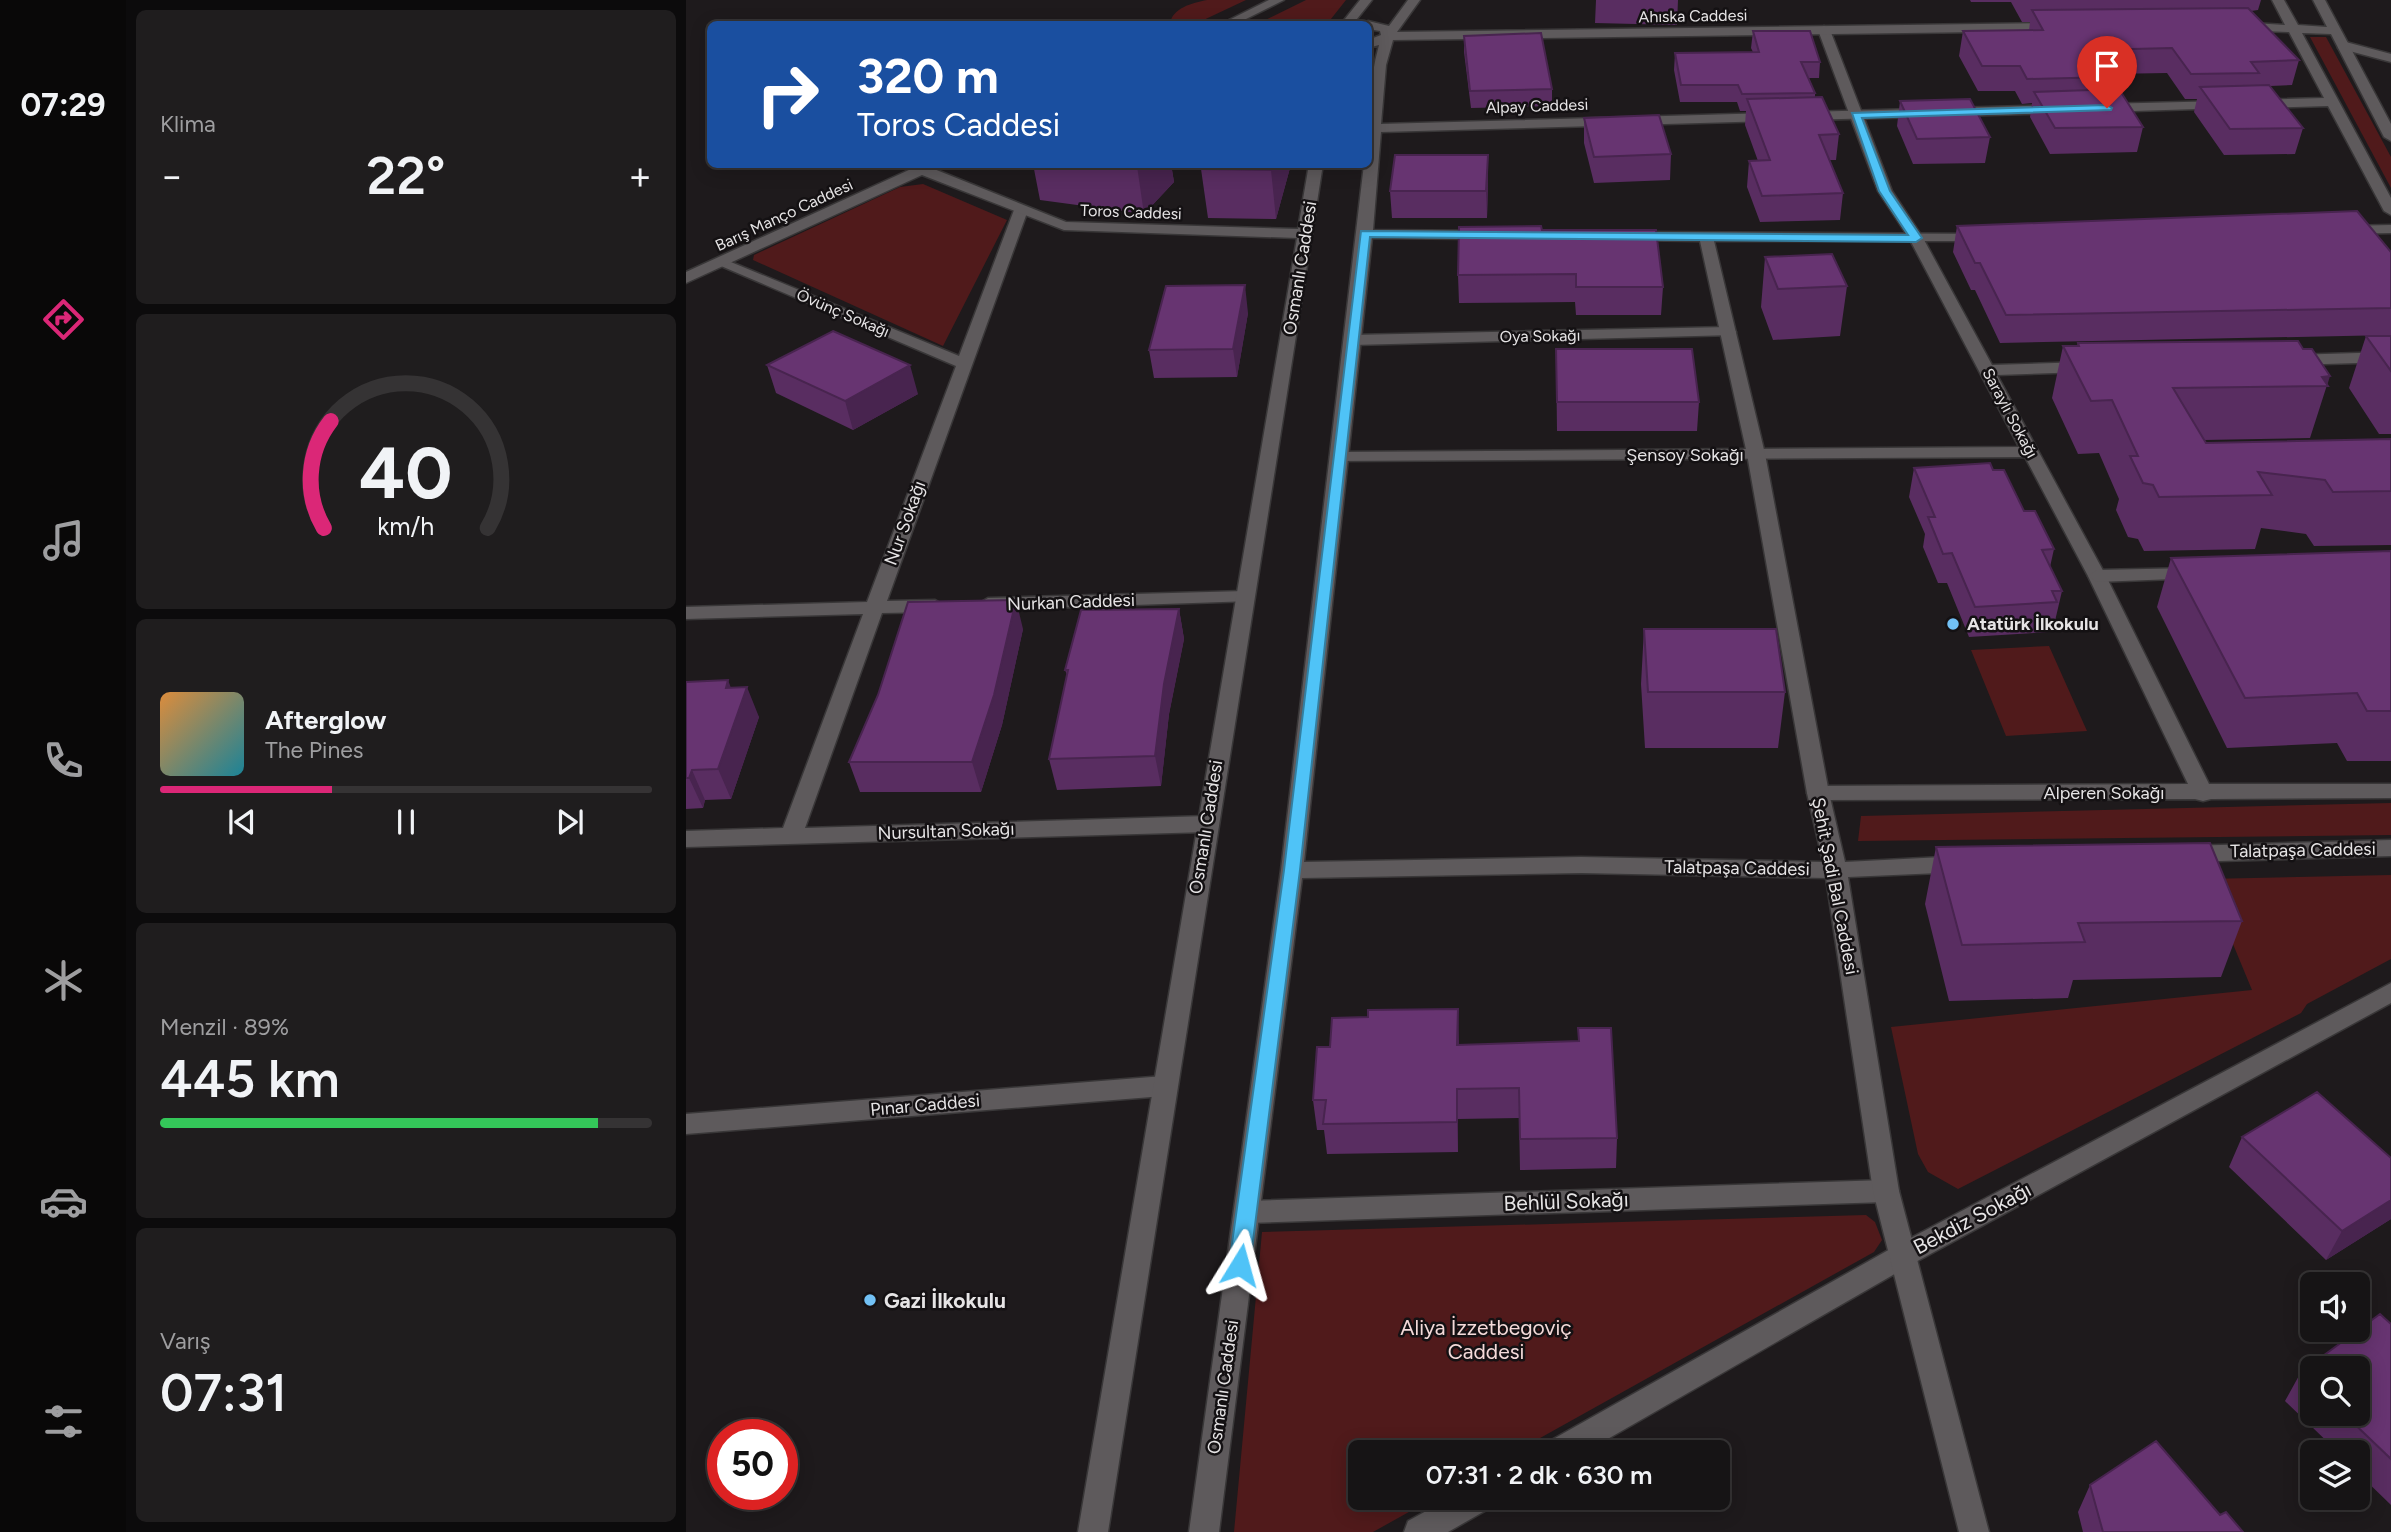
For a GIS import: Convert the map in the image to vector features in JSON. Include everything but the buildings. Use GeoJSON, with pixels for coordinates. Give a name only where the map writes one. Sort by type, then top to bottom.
{"type":"FeatureCollection","features":[{"type":"Feature","properties":{"kind":"street"},"geometry":{"type":"LineString","coordinates":[[1233,21],[1278,0]]}},
{"type":"Feature","properties":{"kind":"street"},"geometry":{"type":"LineString","coordinates":[[1349,21],[1366,0]]}},
{"type":"Feature","properties":{"kind":"street","name":"Osmanlı Caddesi"},"geometry":{"type":"LineString","coordinates":[[1372,152],[1380,65],[1378,40],[1414,0]]}},
{"type":"Feature","properties":{"kind":"street"},"geometry":{"type":"LineString","coordinates":[[2278,0],[2391,212]]}},
{"type":"Feature","properties":{"kind":"street"},"geometry":{"type":"LineString","coordinates":[[2319,0],[2391,137]]}},
{"type":"Feature","properties":{"kind":"street"},"geometry":{"type":"LineString","coordinates":[[2224,26],[2290,26],[2335,31]]}},
{"type":"Feature","properties":{"kind":"street"},"geometry":{"type":"LineString","coordinates":[[1372,27],[1385,29],[1378,40]]}},
{"type":"Feature","properties":{"kind":"street","name":"Ahıska Caddesi"},"geometry":{"type":"LineString","coordinates":[[1378,40],[2073,27]]}},
{"type":"Feature","properties":{"kind":"street","name":"Saraylı Sokağı"},"geometry":{"type":"LineString","coordinates":[[1824,30],[1885,191],[1916,238],[2097,576],[2203,793]]}},
{"type":"Feature","properties":{"kind":"street"},"geometry":{"type":"LineString","coordinates":[[2342,45],[2391,58]]}},
{"type":"Feature","properties":{"kind":"street","name":"Alpay Caddesi"},"geometry":{"type":"LineString","coordinates":[[1374,128],[2331,102]]}},
{"type":"Feature","properties":{"kind":"street","name":"Barış Manço Caddesi"},"geometry":{"type":"LineString","coordinates":[[686,278],[927,168]]}},
{"type":"Feature","properties":{"kind":"street","name":"Toros Caddesi"},"geometry":{"type":"LineString","coordinates":[[931,168],[1021,210],[1064,226],[1090,229],[1306,234]]}},
{"type":"Feature","properties":{"kind":"street","name":"Osmanlı Caddesi"},"geometry":{"type":"LineString","coordinates":[[1093,1532],[1315,168]]}},
{"type":"Feature","properties":{"kind":"street","name":"Osmanlı Caddesi"},"geometry":{"type":"LineString","coordinates":[[1204,1532],[1292,870],[1371,168]]}},
{"type":"Feature","properties":{"kind":"street","name":"Nur Sokağı"},"geometry":{"type":"LineString","coordinates":[[791,836],[1021,210]]}},
{"type":"Feature","properties":{"kind":"street"},"geometry":{"type":"LineString","coordinates":[[2321,230],[2391,229]]}},
{"type":"Feature","properties":{"kind":"street"},"geometry":{"type":"LineString","coordinates":[[1365,234],[1501,235]]}},
{"type":"Feature","properties":{"kind":"street"},"geometry":{"type":"LineString","coordinates":[[1610,236],[2000,237]]}},
{"type":"Feature","properties":{"kind":"street","name":"Şehit Şadi Bal Caddesi"},"geometry":{"type":"LineString","coordinates":[[1706,237],[1756,454],[1818,793],[1836,870],[1886,1191],[1974,1532]]}},
{"type":"Feature","properties":{"kind":"street","name":"Övünç Sokağı"},"geometry":{"type":"LineString","coordinates":[[721,263],[964,364]]}},
{"type":"Feature","properties":{"kind":"street","name":"Oya Sokağı"},"geometry":{"type":"LineString","coordinates":[[1353,340],[1728,332]]}},
{"type":"Feature","properties":{"kind":"street"},"geometry":{"type":"LineString","coordinates":[[2280,361],[2391,357]]}},
{"type":"Feature","properties":{"kind":"street"},"geometry":{"type":"LineString","coordinates":[[1987,370],[2099,367]]}},
{"type":"Feature","properties":{"kind":"street","name":"Şensoy Sokağı"},"geometry":{"type":"LineString","coordinates":[[1339,457],[2031,452]]}},
{"type":"Feature","properties":{"kind":"street"},"geometry":{"type":"LineString","coordinates":[[2097,576],[2209,574]]}},
{"type":"Feature","properties":{"kind":"street","name":"Nurkan Caddesi"},"geometry":{"type":"LineString","coordinates":[[686,613],[1245,597]]}},
{"type":"Feature","properties":{"kind":"street","name":"Alperen Sokağı"},"geometry":{"type":"LineString","coordinates":[[1818,793],[2391,791]]}},
{"type":"Feature","properties":{"kind":"street","name":"Nursultan Sokağı"},"geometry":{"type":"LineString","coordinates":[[686,839],[1207,824]]}},
{"type":"Feature","properties":{"kind":"street","name":"Talatpaşa Caddesi"},"geometry":{"type":"LineString","coordinates":[[2167,855],[2391,848]]}},
{"type":"Feature","properties":{"kind":"street","name":"Talatpaşa Caddesi"},"geometry":{"type":"LineString","coordinates":[[1292,870],[1581,864],[1836,870],[1988,863]]}},
{"type":"Feature","properties":{"kind":"street","name":"Bekdiz Sokağı"},"geometry":{"type":"LineString","coordinates":[[1579,1440],[1902,1255],[2391,992]]}},
{"type":"Feature","properties":{"kind":"street","name":"Pınar Caddesi"},"geometry":{"type":"LineString","coordinates":[[686,1124],[1164,1086]]}},
{"type":"Feature","properties":{"kind":"street","name":"Behlül Sokağı"},"geometry":{"type":"LineString","coordinates":[[1247,1212],[1886,1191]]}},
{"type":"Feature","properties":{"kind":"street"},"geometry":{"type":"LineString","coordinates":[[1419,1532],[1458,1510]]}},
{"type":"Feature","properties":{"kind":"green space"},"geometry":{"type":"Polygon","coordinates":[[[1207,0],[1246,0],[1201,21],[1171,21],[1179,10],[1207,0]]]}},
{"type":"Feature","properties":{"kind":"green space"},"geometry":{"type":"Polygon","coordinates":[[[1306,0],[1346,0],[1329,21],[1263,21],[1306,0]]]}},
{"type":"Feature","properties":{"kind":"green space"},"geometry":{"type":"Polygon","coordinates":[[[2310,37],[2326,37],[2391,157],[2391,188],[2310,37]]]}},
{"type":"Feature","properties":{"kind":"green space"},"geometry":{"type":"Polygon","coordinates":[[[923,184],[1007,220],[943,346],[753,260],[754,255],[900,187],[923,184]]]}},
{"type":"Feature","properties":{"kind":"green space"},"geometry":{"type":"Polygon","coordinates":[[[2049,646],[2087,731],[2006,736],[1971,650],[2049,646]]]}},
{"type":"Feature","properties":{"kind":"green space"},"geometry":{"type":"Polygon","coordinates":[[[2391,803],[2391,835],[1858,841],[1861,816],[2391,803]]]}},
{"type":"Feature","properties":{"kind":"green space"},"geometry":{"type":"Polygon","coordinates":[[[2391,875],[2391,959],[2307,1004],[2301,1013],[1958,1189],[1928,1172],[1918,1154],[1891,1027],[2252,990],[2206,879],[2391,875]]]}},
{"type":"Feature","properties":{"kind":"green space","name":"Aliya İzzetbegoviç Caddesi"},"geometry":{"type":"Polygon","coordinates":[[[1866,1215],[1875,1222],[1882,1240],[1874,1252],[1537,1440],[1348,1440],[1348,1510],[1412,1510],[1373,1532],[1234,1532],[1262,1232],[1866,1215]]]}},
{"type":"Feature","properties":{"kind":"place","name":"Atatürk İlkokulu"},"geometry":{"type":"Point","coordinates":[1953,624]}},
{"type":"Feature","properties":{"kind":"place","name":"Gazi İlkokulu"},"geometry":{"type":"Point","coordinates":[870,1300]}},
{"type":"Feature","properties":{"kind":"route"},"geometry":{"type":"LineString","coordinates":[[1240,1265],[1292,870],[1365,234],[1916,238],[1893,207],[1885,191],[1856,115],[2107,108]]}}]}
